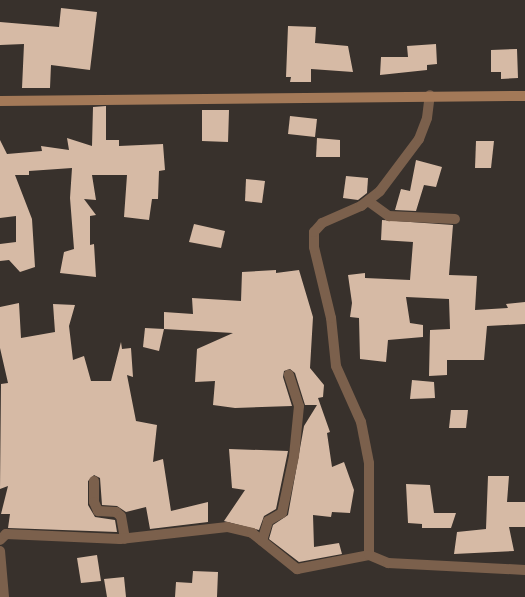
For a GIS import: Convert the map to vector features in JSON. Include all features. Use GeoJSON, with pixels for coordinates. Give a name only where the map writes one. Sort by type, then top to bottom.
{"type":"FeatureCollection","features":[{"type":"Feature","properties":{"kind":"street"},"geometry":{"type":"LineString","coordinates":[[369,555],[370,480],[366,445],[358,416],[336,366],[331,318],[313,240],[314,232],[322,223],[368,201],[380,191],[419,139],[427,118],[430,96]]}},
{"type":"Feature","properties":{"kind":"street"},"geometry":{"type":"LineString","coordinates":[[0,101],[525,96]]}},
{"type":"Feature","properties":{"kind":"street"},"geometry":{"type":"LineString","coordinates":[[368,201],[378,212],[389,216],[456,219]]}},
{"type":"Feature","properties":{"kind":"street"},"geometry":{"type":"LineString","coordinates":[[262,541],[268,521],[282,513],[294,456],[299,406],[289,375]]}},
{"type":"Feature","properties":{"kind":"street"},"geometry":{"type":"LineString","coordinates":[[94,481],[94,502],[98,511],[116,512],[120,516],[125,539]]}},
{"type":"Feature","properties":{"kind":"street"},"geometry":{"type":"LineString","coordinates":[[0,540],[6,534],[125,539],[216,526],[245,530],[262,541],[291,566],[302,570],[369,555],[388,564],[525,570]]}},
{"type":"Feature","properties":{"kind":"street"},"geometry":{"type":"LineString","coordinates":[[0,551],[4,597]]}},
{"type":"Feature","properties":{"kind":"building"},"geometry":{"type":"Polygon","coordinates":[[[61,8],[97,12],[90,70],[51,65],[50,88],[22,88],[24,44],[0,45],[0,22],[59,27],[61,8]]]}},
{"type":"Feature","properties":{"kind":"building"},"geometry":{"type":"Polygon","coordinates":[[[288,26],[316,27],[315,43],[348,46],[353,72],[311,69],[311,82],[290,82],[291,77],[286,77],[288,26]]]}},
{"type":"Feature","properties":{"kind":"building"},"geometry":{"type":"Polygon","coordinates":[[[436,44],[437,64],[427,65],[427,70],[380,75],[381,57],[408,57],[407,46],[436,44]]]}},
{"type":"Feature","properties":{"kind":"building"},"geometry":{"type":"Polygon","coordinates":[[[517,49],[518,78],[501,79],[501,72],[491,72],[491,50],[517,49]]]}},
{"type":"Feature","properties":{"kind":"building"},"geometry":{"type":"Polygon","coordinates":[[[106,106],[106,140],[119,140],[119,146],[163,144],[165,170],[159,171],[158,199],[152,199],[149,220],[124,217],[127,175],[92,175],[96,200],[84,199],[96,215],[90,216],[90,245],[94,244],[96,277],[60,273],[64,252],[74,249],[70,198],[72,168],[29,171],[29,175],[15,175],[32,219],[35,267],[20,272],[9,260],[0,261],[0,244],[16,242],[16,216],[0,218],[0,140],[7,154],[42,151],[41,146],[69,150],[67,138],[92,146],[93,107],[106,106]]]}},
{"type":"Feature","properties":{"kind":"building"},"geometry":{"type":"Polygon","coordinates":[[[202,110],[229,110],[228,142],[202,141],[202,110]]]}},
{"type":"Feature","properties":{"kind":"building"},"geometry":{"type":"Polygon","coordinates":[[[290,116],[317,119],[315,137],[288,134],[290,116]]]}},
{"type":"Feature","properties":{"kind":"building"},"geometry":{"type":"Polygon","coordinates":[[[317,138],[340,140],[340,157],[316,157],[317,138]]]}},
{"type":"Feature","properties":{"kind":"building"},"geometry":{"type":"Polygon","coordinates":[[[476,141],[494,141],[491,168],[475,168],[476,141]]]}},
{"type":"Feature","properties":{"kind":"building"},"geometry":{"type":"Polygon","coordinates":[[[416,160],[442,167],[436,187],[424,185],[416,211],[395,210],[401,189],[410,191],[416,160]]]}},
{"type":"Feature","properties":{"kind":"building"},"geometry":{"type":"Polygon","coordinates":[[[346,176],[368,178],[367,193],[358,200],[343,198],[346,176]]]}},
{"type":"Feature","properties":{"kind":"building"},"geometry":{"type":"Polygon","coordinates":[[[246,179],[265,181],[262,203],[245,201],[246,179]]]}},
{"type":"Feature","properties":{"kind":"building"},"geometry":{"type":"Polygon","coordinates":[[[382,220],[453,225],[449,275],[477,276],[475,310],[508,308],[506,304],[525,302],[525,324],[487,326],[484,360],[447,360],[447,375],[429,376],[430,330],[450,329],[449,299],[406,297],[410,323],[423,325],[423,337],[388,340],[386,362],[360,359],[359,318],[350,317],[352,303],[348,275],[365,273],[365,278],[410,280],[413,242],[381,240],[382,220]]]}},
{"type":"Feature","properties":{"kind":"building"},"geometry":{"type":"Polygon","coordinates":[[[194,224],[225,231],[221,248],[189,242],[194,224]]]}},
{"type":"Feature","properties":{"kind":"building"},"geometry":{"type":"Polygon","coordinates":[[[276,270],[276,273],[299,270],[313,317],[310,368],[324,385],[323,397],[318,398],[330,432],[327,433],[332,467],[344,462],[354,490],[350,513],[332,512],[331,517],[313,515],[314,547],[339,543],[342,554],[299,562],[269,539],[273,525],[288,515],[304,426],[317,405],[305,405],[295,373],[290,369],[284,371],[283,377],[292,406],[235,408],[213,405],[215,381],[195,382],[197,349],[233,333],[164,329],[164,312],[193,314],[192,298],[241,301],[242,272],[276,270]]]}},
{"type":"Feature","properties":{"kind":"building"},"geometry":{"type":"Polygon","coordinates":[[[19,303],[21,338],[55,332],[53,304],[75,305],[69,326],[73,360],[84,356],[91,381],[111,381],[121,342],[122,349],[131,348],[133,377],[127,375],[136,421],[157,425],[153,462],[163,459],[171,511],[208,502],[208,522],[150,529],[146,507],[126,512],[117,506],[102,505],[100,478],[94,475],[88,481],[88,505],[95,517],[115,520],[117,532],[8,528],[10,514],[1,514],[8,486],[0,489],[1,384],[8,383],[0,348],[0,307],[19,303]]]}},
{"type":"Feature","properties":{"kind":"building"},"geometry":{"type":"Polygon","coordinates":[[[145,328],[164,329],[159,351],[143,347],[145,328]]]}},
{"type":"Feature","properties":{"kind":"building"},"geometry":{"type":"Polygon","coordinates":[[[412,380],[434,382],[435,398],[410,399],[412,380]]]}},
{"type":"Feature","properties":{"kind":"building"},"geometry":{"type":"Polygon","coordinates":[[[451,410],[468,410],[466,428],[449,428],[451,410]]]}},
{"type":"Feature","properties":{"kind":"building"},"geometry":{"type":"Polygon","coordinates":[[[229,449],[288,451],[276,509],[264,516],[259,530],[224,521],[245,490],[232,488],[229,449]]]}},
{"type":"Feature","properties":{"kind":"building"},"geometry":{"type":"Polygon","coordinates":[[[488,476],[509,476],[507,502],[525,502],[525,527],[509,527],[514,551],[454,554],[457,532],[486,529],[488,476]]]}},
{"type":"Feature","properties":{"kind":"building"},"geometry":{"type":"Polygon","coordinates":[[[406,484],[430,485],[434,513],[456,513],[451,528],[422,528],[422,524],[408,523],[406,484]]]}},
{"type":"Feature","properties":{"kind":"building"},"geometry":{"type":"Polygon","coordinates":[[[97,555],[101,581],[81,583],[77,558],[97,555]]]}},
{"type":"Feature","properties":{"kind":"building"},"geometry":{"type":"Polygon","coordinates":[[[193,571],[218,572],[217,597],[175,597],[176,582],[192,583],[193,571]]]}},
{"type":"Feature","properties":{"kind":"building"},"geometry":{"type":"Polygon","coordinates":[[[124,577],[126,597],[107,597],[104,579],[124,577]]]}}]}
